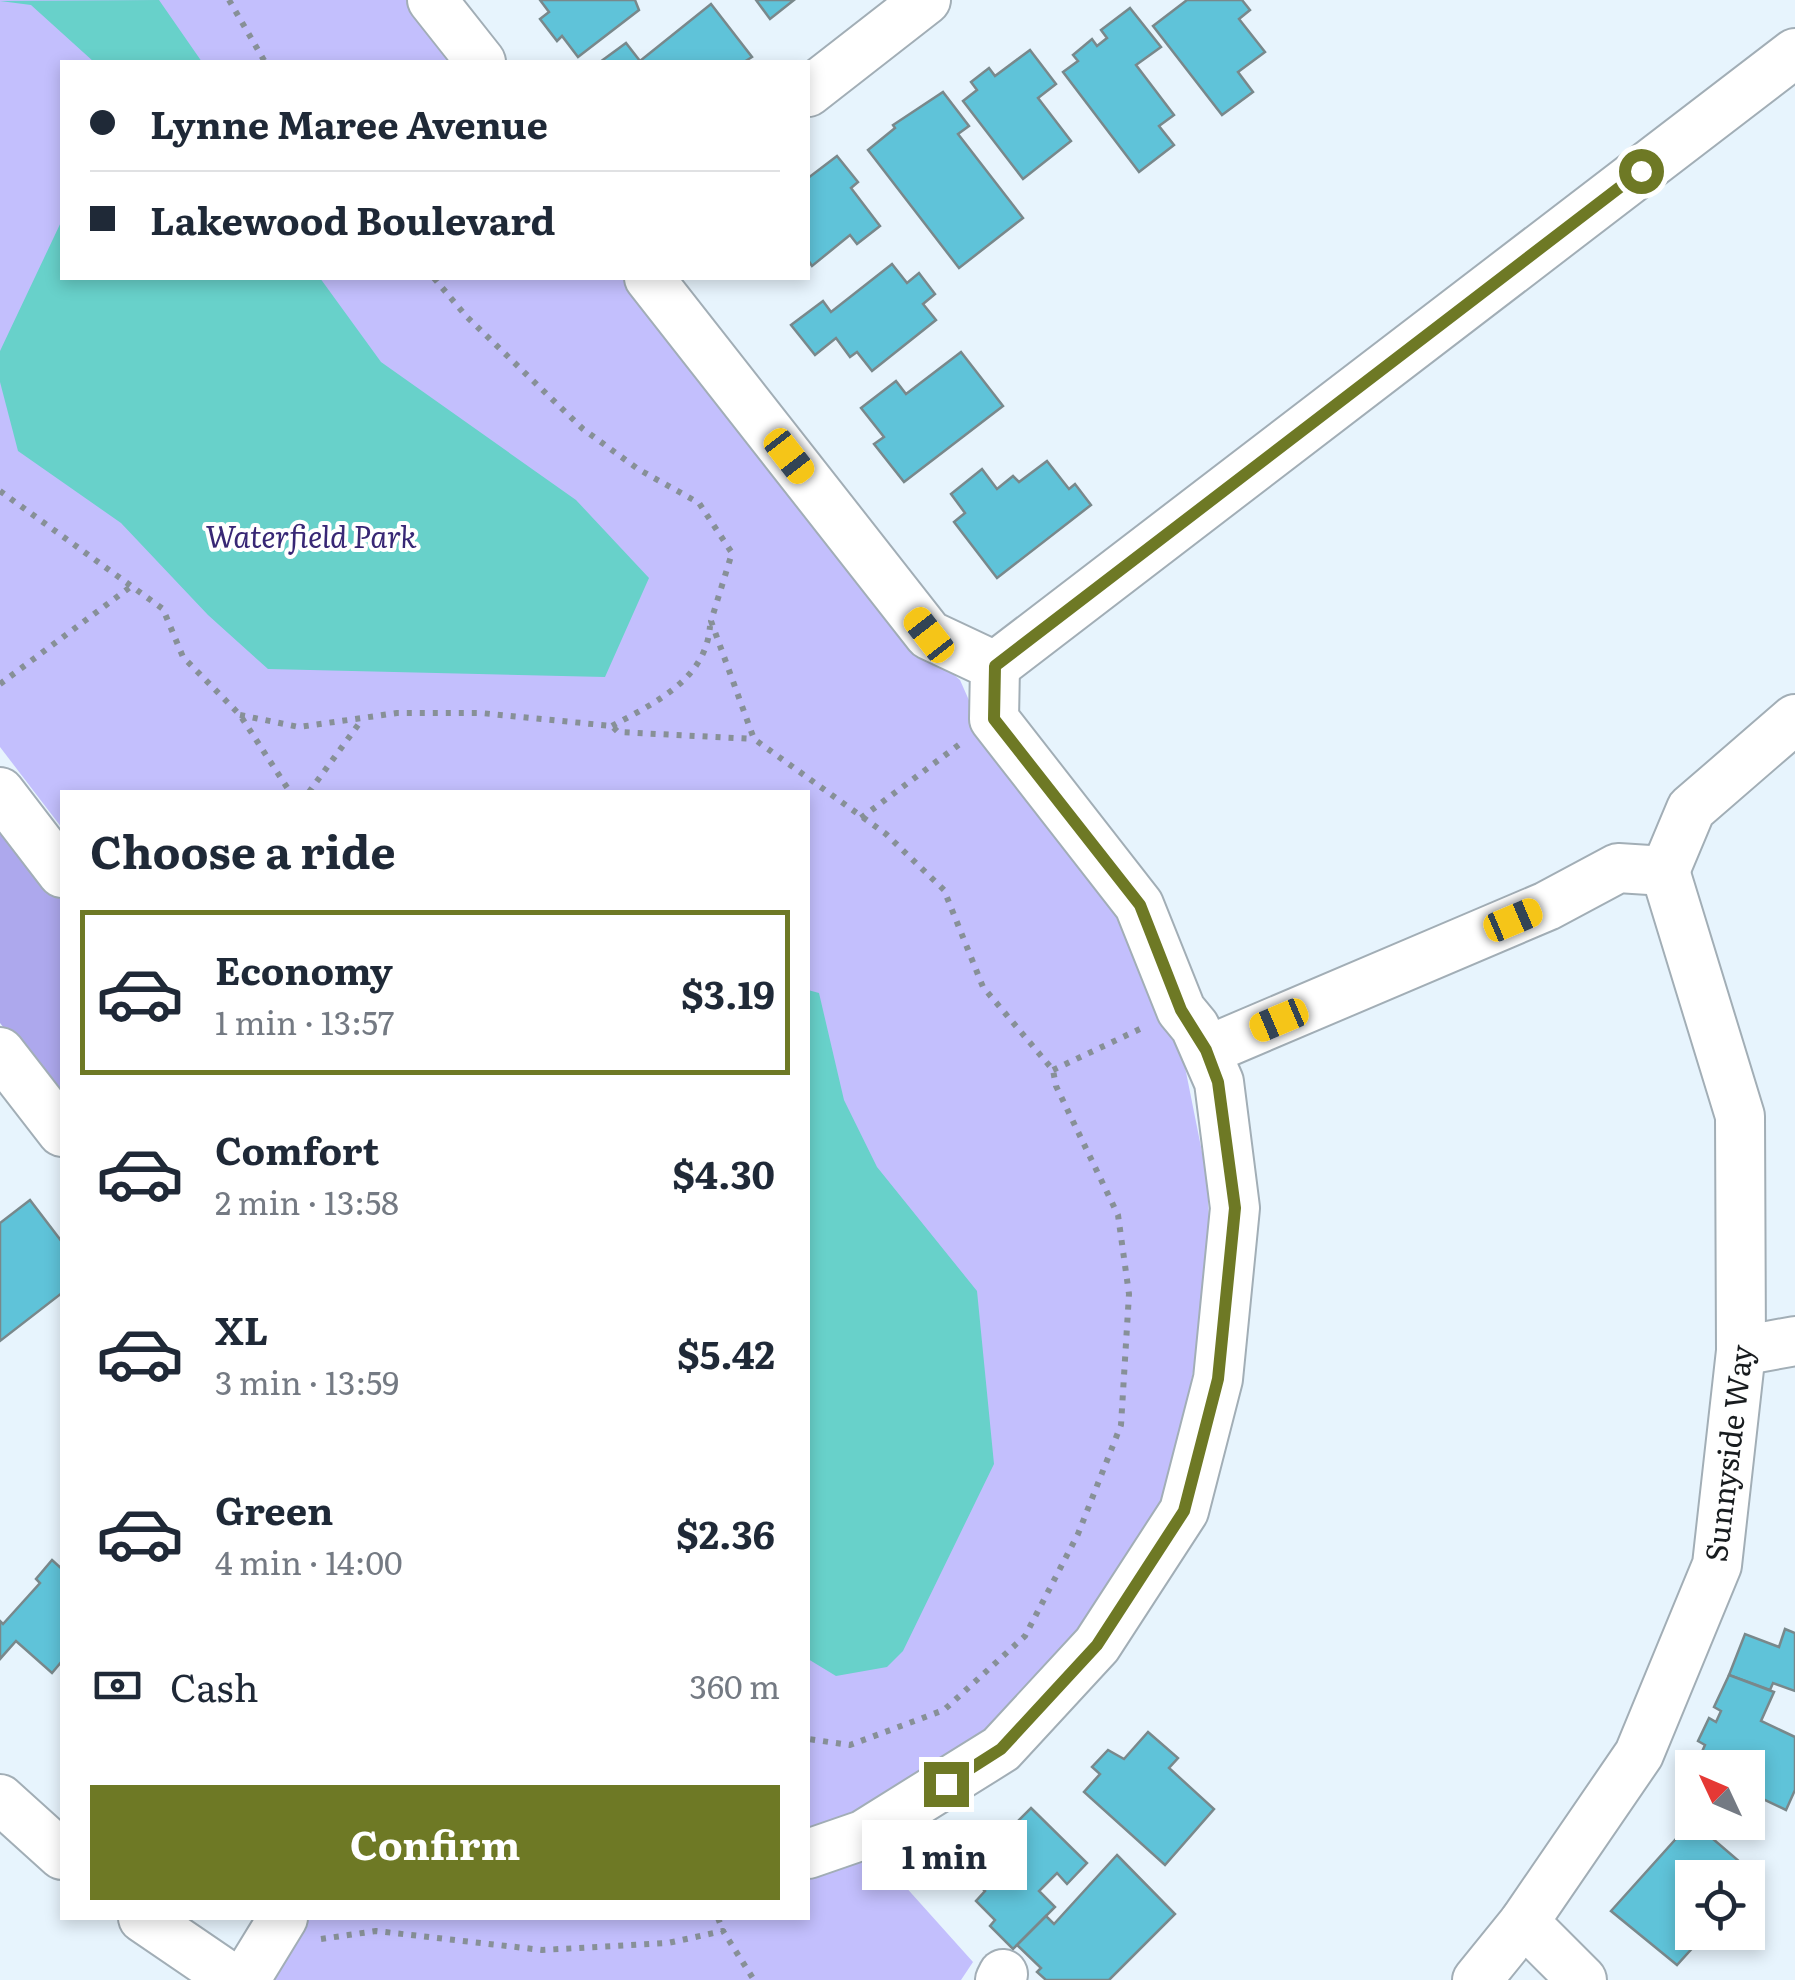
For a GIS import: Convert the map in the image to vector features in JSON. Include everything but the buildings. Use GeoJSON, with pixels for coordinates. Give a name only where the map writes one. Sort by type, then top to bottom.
{"type":"FeatureCollection","features":[{"type":"Feature","properties":{"kind":"street"},"geometry":{"type":"LineString","coordinates":[[432,0],[478,60]]}},
{"type":"Feature","properties":{"kind":"street"},"geometry":{"type":"LineString","coordinates":[[810,90],[926,0]]}},
{"type":"Feature","properties":{"kind":"street"},"geometry":{"type":"LineString","coordinates":[[995,666],[1795,54]]}},
{"type":"Feature","properties":{"kind":"street"},"geometry":{"type":"LineString","coordinates":[[651,280],[929,635],[995,666]]}},
{"type":"Feature","properties":{"kind":"street"},"geometry":{"type":"LineString","coordinates":[[810,1853],[863,1835],[1001,1749],[1097,1645],[1184,1511],[1218,1379],[1235,1208],[1218,1082],[1206,1050],[1181,1010],[1140,905],[994,719],[995,666]]}},
{"type":"Feature","properties":{"kind":"street"},"geometry":{"type":"LineString","coordinates":[[1206,1050],[1546,906],[1618,868],[1665,871],[1691,808],[1795,719]]}},
{"type":"Feature","properties":{"kind":"street"},"geometry":{"type":"LineString","coordinates":[[4,804],[60,871]]}},
{"type":"Feature","properties":{"kind":"street","name":"Sunnyside Way"},"geometry":{"type":"LineString","coordinates":[[1477,1980],[1524,1922],[1639,1754],[1717,1565],[1741,1351],[1740,1116],[1665,871]]}},
{"type":"Feature","properties":{"kind":"street"},"geometry":{"type":"LineString","coordinates":[[0,1052],[60,1129]]}},
{"type":"Feature","properties":{"kind":"street"},"geometry":{"type":"LineString","coordinates":[[1741,1351],[1795,1341]]}},
{"type":"Feature","properties":{"kind":"street"},"geometry":{"type":"LineString","coordinates":[[0,1799],[60,1853]]}},
{"type":"Feature","properties":{"kind":"street"},"geometry":{"type":"LineString","coordinates":[[146,1920],[234,1980]]}},
{"type":"Feature","properties":{"kind":"street"},"geometry":{"type":"LineString","coordinates":[[1524,1922],[1582,1980]]}},
{"type":"Feature","properties":{"kind":"street"},"geometry":{"type":"LineString","coordinates":[[245,1980],[301,1928]]}},
{"type":"Feature","properties":{"kind":"path"},"geometry":{"type":"LineString","coordinates":[[230,0],[264,60]]}},
{"type":"Feature","properties":{"kind":"path"},"geometry":{"type":"LineString","coordinates":[[240,715],[299,727],[397,712],[481,713],[612,726],[671,693],[708,650],[710,620],[732,554],[699,503],[638,469],[583,429],[466,316],[436,280]]}},
{"type":"Feature","properties":{"kind":"path"},"geometry":{"type":"LineString","coordinates":[[0,491],[163,609],[183,656],[240,715],[289,790]]}},
{"type":"Feature","properties":{"kind":"path"},"geometry":{"type":"LineString","coordinates":[[0,684],[133,585]]}},
{"type":"Feature","properties":{"kind":"path"},"geometry":{"type":"LineString","coordinates":[[710,620],[754,739],[886,834],[944,890],[983,986],[1053,1070],[1056,1086],[1118,1215],[1129,1294],[1121,1425],[1078,1534],[1025,1636],[944,1710],[850,1745],[810,1739]]}},
{"type":"Feature","properties":{"kind":"path"},"geometry":{"type":"LineString","coordinates":[[310,790],[362,719]]}},
{"type":"Feature","properties":{"kind":"path"},"geometry":{"type":"LineString","coordinates":[[860,818],[994,719]]}},
{"type":"Feature","properties":{"kind":"path"},"geometry":{"type":"LineString","coordinates":[[612,726],[618,732],[754,739]]}},
{"type":"Feature","properties":{"kind":"path"},"geometry":{"type":"LineString","coordinates":[[1053,1070],[1152,1023]]}},
{"type":"Feature","properties":{"kind":"path"},"geometry":{"type":"LineString","coordinates":[[719,1920],[754,1980]]}},
{"type":"Feature","properties":{"kind":"path"},"geometry":{"type":"LineString","coordinates":[[301,1928],[376,1931],[542,1950],[668,1943],[723,1931]]}},
{"type":"Feature","properties":{"kind":"green space","name":"Waterfield Park"},"geometry":{"type":"Polygon","coordinates":[[[0,0],[410,0],[457,60],[60,60],[60,280],[627,280],[891,621],[960,680],[987,741],[1105,890],[1172,1002],[1207,1177],[1212,1277],[1165,1511],[1086,1637],[972,1747],[860,1811],[810,1831],[810,790],[60,790],[60,825],[0,747],[0,0]]]}},
{"type":"Feature","properties":{"kind":"green space"},"geometry":{"type":"Polygon","coordinates":[[[877,1855],[973,1962],[961,1980],[248,1980],[292,1920],[810,1920],[810,1878],[877,1855]]]}},
{"type":"Feature","properties":{"kind":"shaded area"},"geometry":{"type":"Polygon","coordinates":[[[159,0],[201,60],[92,60],[31,5],[0,1],[159,0]]]}},
{"type":"Feature","properties":{"kind":"shaded area"},"geometry":{"type":"Polygon","coordinates":[[[60,224],[60,280],[321,280],[381,362],[576,500],[649,578],[605,677],[268,669],[208,615],[121,523],[18,451],[0,382],[0,351],[60,224]]]}},
{"type":"Feature","properties":{"kind":"shaded area"},"geometry":{"type":"Polygon","coordinates":[[[0,815],[60,899],[60,1099],[0,1023],[0,815]]]}},
{"type":"Feature","properties":{"kind":"shaded area"},"geometry":{"type":"Polygon","coordinates":[[[810,991],[819,993],[844,1100],[877,1167],[977,1291],[994,1464],[903,1651],[887,1667],[836,1676],[810,1660],[810,991]]]}},
{"type":"Feature","properties":{"kind":"route"},"geometry":{"type":"LineString","coordinates":[[946,1784],[1001,1749],[1097,1645],[1184,1511],[1218,1379],[1235,1208],[1218,1082],[1206,1050],[1181,1010],[1140,905],[994,719],[995,666],[1641,171]]}}]}
